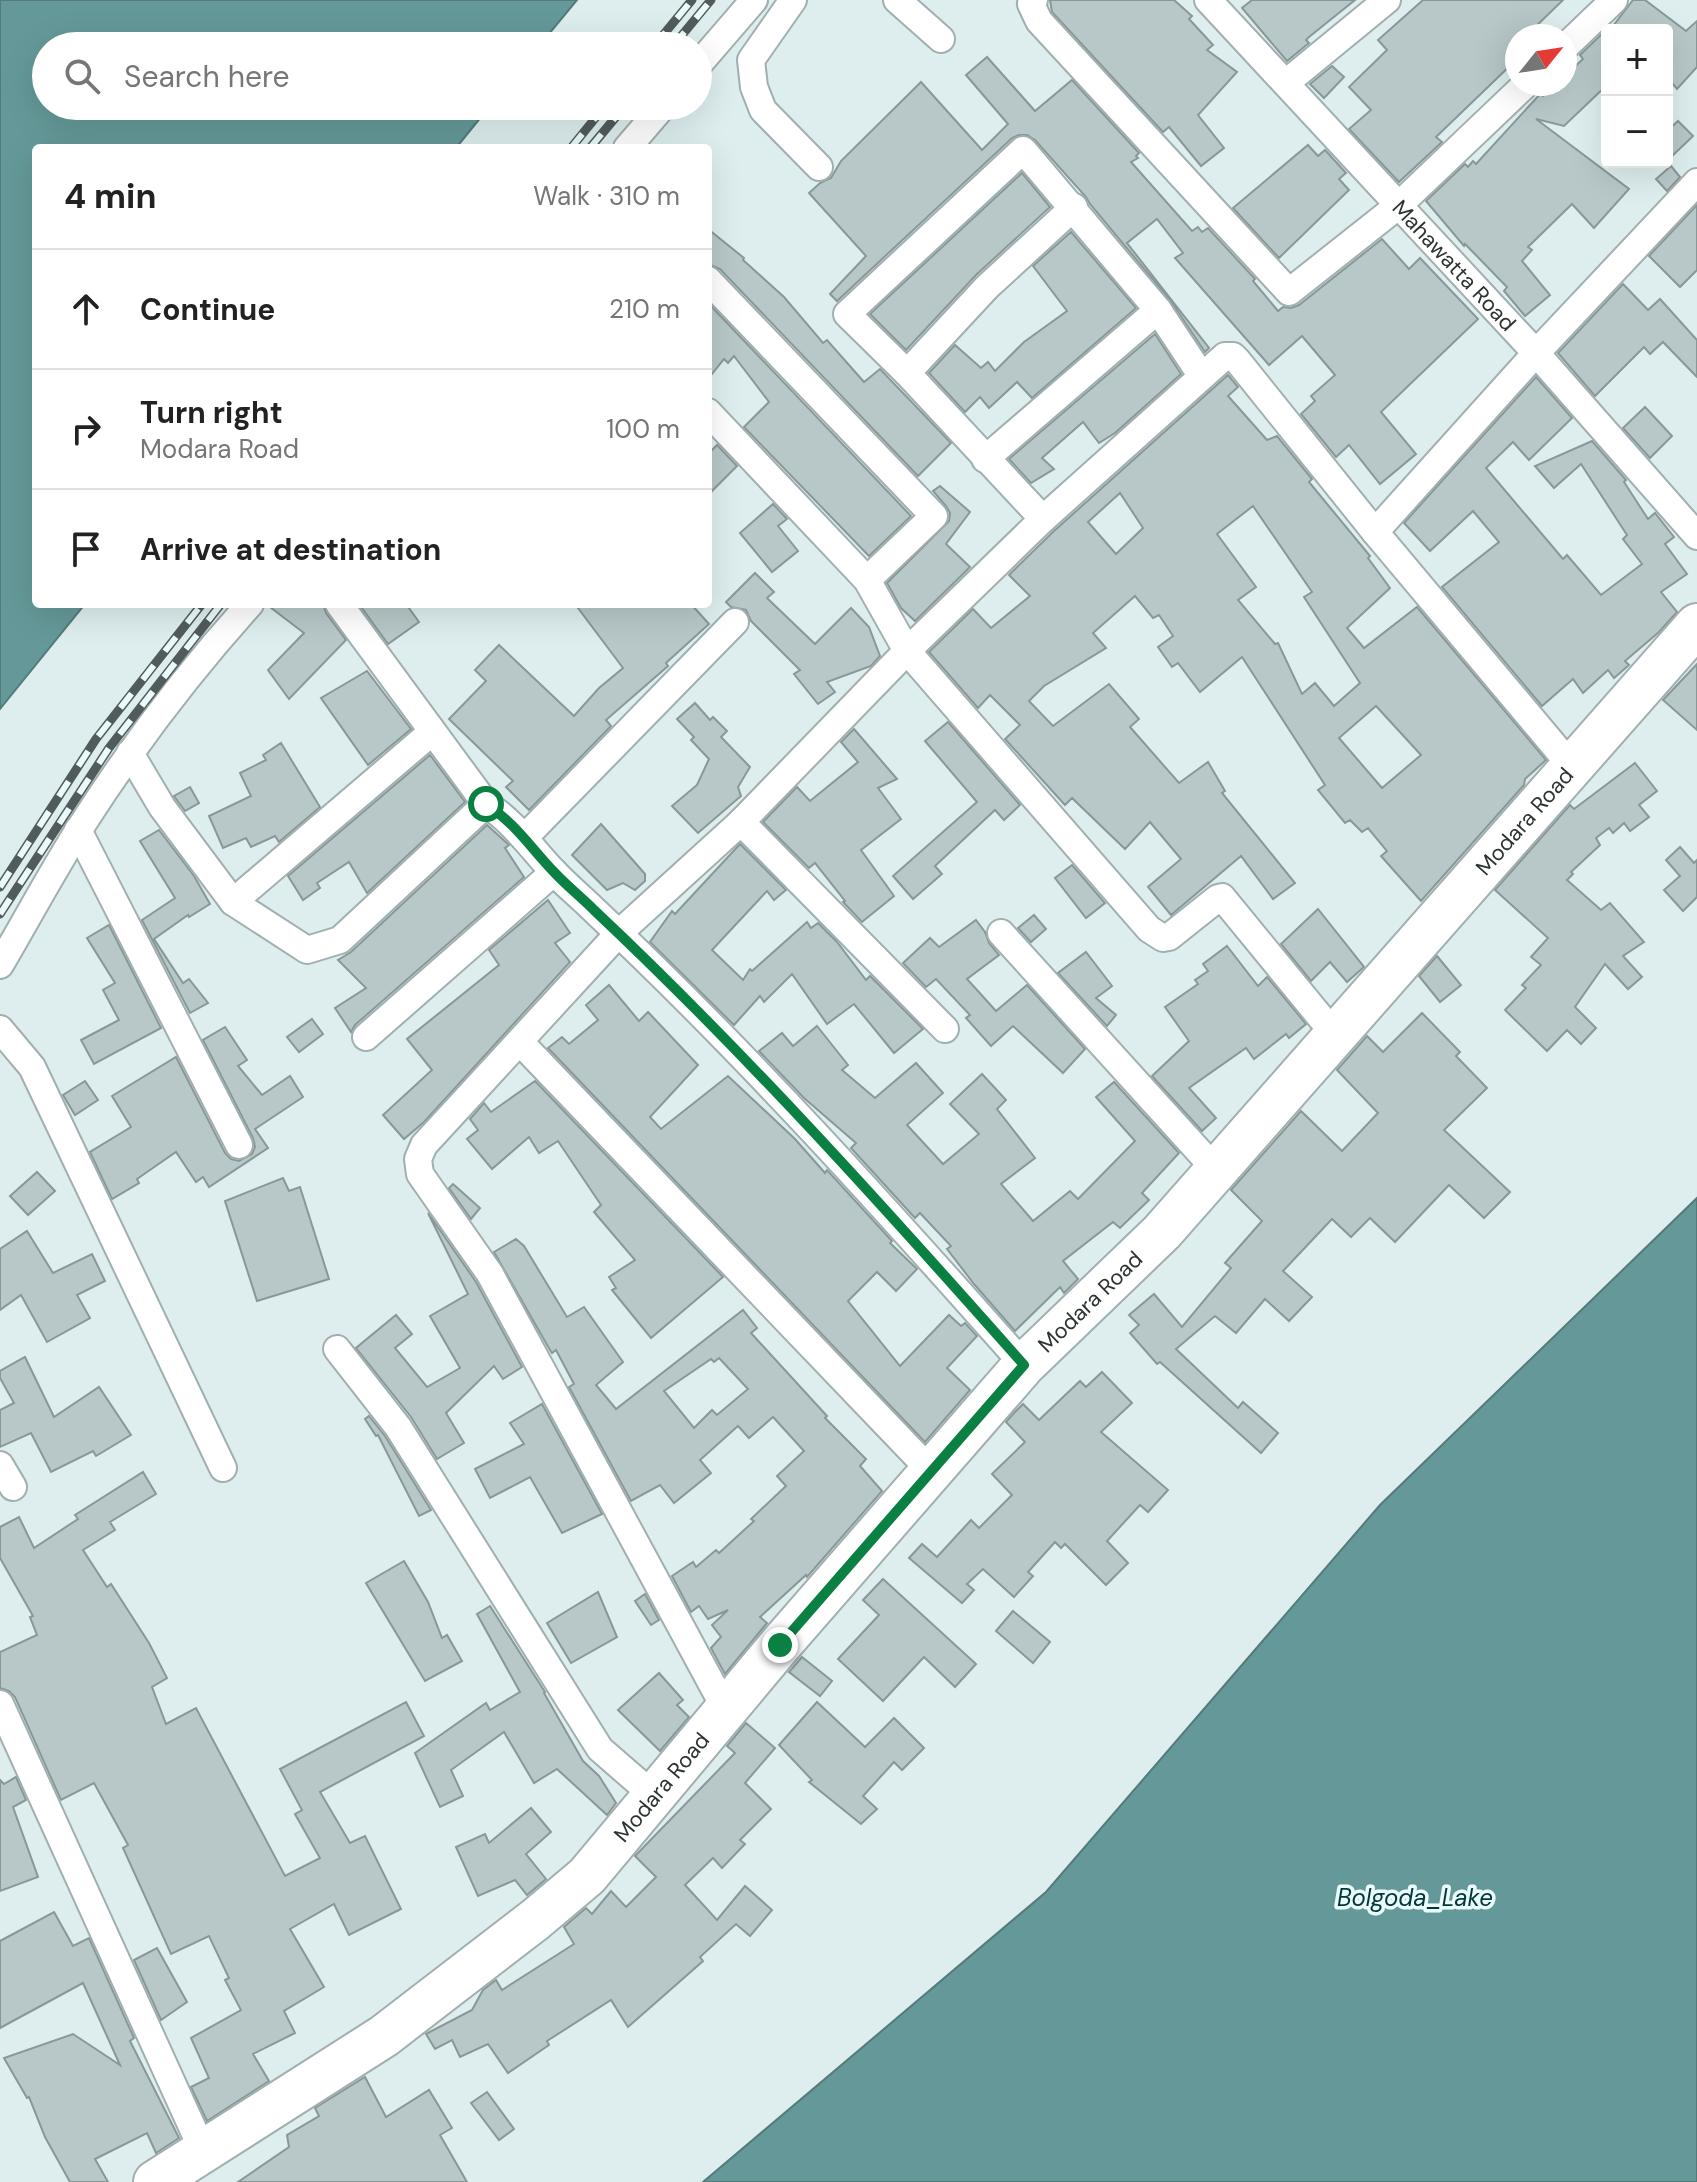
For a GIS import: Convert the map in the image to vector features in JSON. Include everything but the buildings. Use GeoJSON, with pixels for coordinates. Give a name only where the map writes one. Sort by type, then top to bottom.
{"type":"FeatureCollection","features":[{"type":"Feature","properties":{"kind":"main road","name":"Modara Road"},"geometry":{"type":"LineString","coordinates":[[155,2182],[384,2036],[587,1876],[631,1826],[653,1795],[1024,1365],[1162,1232],[1697,625]]}},
{"type":"Feature","properties":{"kind":"street"},"geometry":{"type":"LineString","coordinates":[[712,49],[754,0]]}},
{"type":"Feature","properties":{"kind":"street"},"geometry":{"type":"LineString","coordinates":[[793,0],[751,60],[754,87],[763,110],[819,167]]}},
{"type":"Feature","properties":{"kind":"street"},"geometry":{"type":"LineString","coordinates":[[897,0],[941,39]]}},
{"type":"Feature","properties":{"kind":"street"},"geometry":{"type":"LineString","coordinates":[[1034,0],[1031,4],[1039,21],[1289,292],[1399,205],[1513,96]]}},
{"type":"Feature","properties":{"kind":"street"},"geometry":{"type":"LineString","coordinates":[[1287,82],[1387,0]]}},
{"type":"Feature","properties":{"kind":"street"},"geometry":{"type":"LineString","coordinates":[[1577,35],[1614,0]]}},
{"type":"Feature","properties":{"kind":"street","name":"Mahawatta Road"},"geometry":{"type":"LineString","coordinates":[[1224,5],[1287,82],[1536,353],[1697,536]]}},
{"type":"Feature","properties":{"kind":"street"},"geometry":{"type":"LineString","coordinates":[[630,144],[651,120]]}},
{"type":"Feature","properties":{"kind":"street"},"geometry":{"type":"LineString","coordinates":[[1043,519],[907,373],[847,314],[1023,150],[1158,310],[1201,375]]}},
{"type":"Feature","properties":{"kind":"street"},"geometry":{"type":"LineString","coordinates":[[1375,532],[1536,353],[1697,182]]}},
{"type":"Feature","properties":{"kind":"street"},"geometry":{"type":"LineString","coordinates":[[907,373],[987,287],[1074,207]]}},
{"type":"Feature","properties":{"kind":"street"},"geometry":{"type":"LineString","coordinates":[[712,284],[934,516],[867,580]]}},
{"type":"Feature","properties":{"kind":"street"},"geometry":{"type":"LineString","coordinates":[[985,459],[1158,310]]}},
{"type":"Feature","properties":{"kind":"street"},"geometry":{"type":"LineString","coordinates":[[726,1710],[490,1274],[420,1174],[418,1159],[424,1145],[619,933],[741,822],[907,651],[1043,519],[1225,356],[1233,356],[1375,532],[1573,768]]}},
{"type":"Feature","properties":{"kind":"street"},"geometry":{"type":"LineString","coordinates":[[712,416],[867,580],[907,651],[1156,936],[1169,937],[1222,897],[1335,1035]]}},
{"type":"Feature","properties":{"kind":"street"},"geometry":{"type":"LineString","coordinates":[[0,965],[78,830],[130,753],[200,659],[246,608]]}},
{"type":"Feature","properties":{"kind":"street"},"geometry":{"type":"LineString","coordinates":[[342,608],[486,804],[507,818],[554,872],[780,1095],[1024,1365]]}},
{"type":"Feature","properties":{"kind":"street"},"geometry":{"type":"LineString","coordinates":[[524,838],[735,622]]}},
{"type":"Feature","properties":{"kind":"street"},"geometry":{"type":"LineString","coordinates":[[233,902],[432,732]]}},
{"type":"Feature","properties":{"kind":"street"},"geometry":{"type":"LineString","coordinates":[[130,753],[162,807],[233,902],[307,950],[340,940],[486,804]]}},
{"type":"Feature","properties":{"kind":"street"},"geometry":{"type":"LineString","coordinates":[[741,822],[945,1029]]}},
{"type":"Feature","properties":{"kind":"street"},"geometry":{"type":"LineString","coordinates":[[78,830],[239,1145]]}},
{"type":"Feature","properties":{"kind":"street"},"geometry":{"type":"LineString","coordinates":[[366,1037],[554,872]]}},
{"type":"Feature","properties":{"kind":"street"},"geometry":{"type":"LineString","coordinates":[[1001,933],[1215,1169]]}},
{"type":"Feature","properties":{"kind":"street"},"geometry":{"type":"LineString","coordinates":[[0,1029],[32,1067],[223,1468]]}},
{"type":"Feature","properties":{"kind":"street"},"geometry":{"type":"LineString","coordinates":[[520,1042],[931,1471]]}},
{"type":"Feature","properties":{"kind":"street"},"geometry":{"type":"LineString","coordinates":[[337,1349],[398,1427],[600,1749],[653,1795]]}},
{"type":"Feature","properties":{"kind":"street"},"geometry":{"type":"LineString","coordinates":[[0,1704],[203,2151]]}},
{"type":"Feature","properties":{"kind":"water"},"geometry":{"type":"Polygon","coordinates":[[[0,0],[577,0],[551,32],[32,32],[32,120],[479,120],[459,144],[32,144],[32,608],[82,608],[0,709],[0,0]]]}},
{"type":"Feature","properties":{"kind":"water","name":"Bolgoda_Lake"},"geometry":{"type":"Polygon","coordinates":[[[1697,1198],[1697,2182],[703,2182],[1046,1892],[1380,1505],[1697,1198]]]}},
{"type":"Feature","properties":{"kind":"railway"},"geometry":{"type":"LineString","coordinates":[[666,32],[692,0]]}},
{"type":"Feature","properties":{"kind":"railway"},"geometry":{"type":"LineString","coordinates":[[685,32],[711,0]]}},
{"type":"Feature","properties":{"kind":"railway"},"geometry":{"type":"LineString","coordinates":[[574,144],[594,120]]}},
{"type":"Feature","properties":{"kind":"railway"},"geometry":{"type":"LineString","coordinates":[[593,144],[613,120]]}},
{"type":"Feature","properties":{"kind":"railway"},"geometry":{"type":"LineString","coordinates":[[0,887],[96,739],[199,608]]}},
{"type":"Feature","properties":{"kind":"railway"},"geometry":{"type":"LineString","coordinates":[[0,914],[109,748],[218,608]]}},
{"type":"Feature","properties":{"kind":"route"},"geometry":{"type":"LineString","coordinates":[[486,804],[507,818],[554,872],[780,1095],[1024,1365],[780,1645]]}}]}
